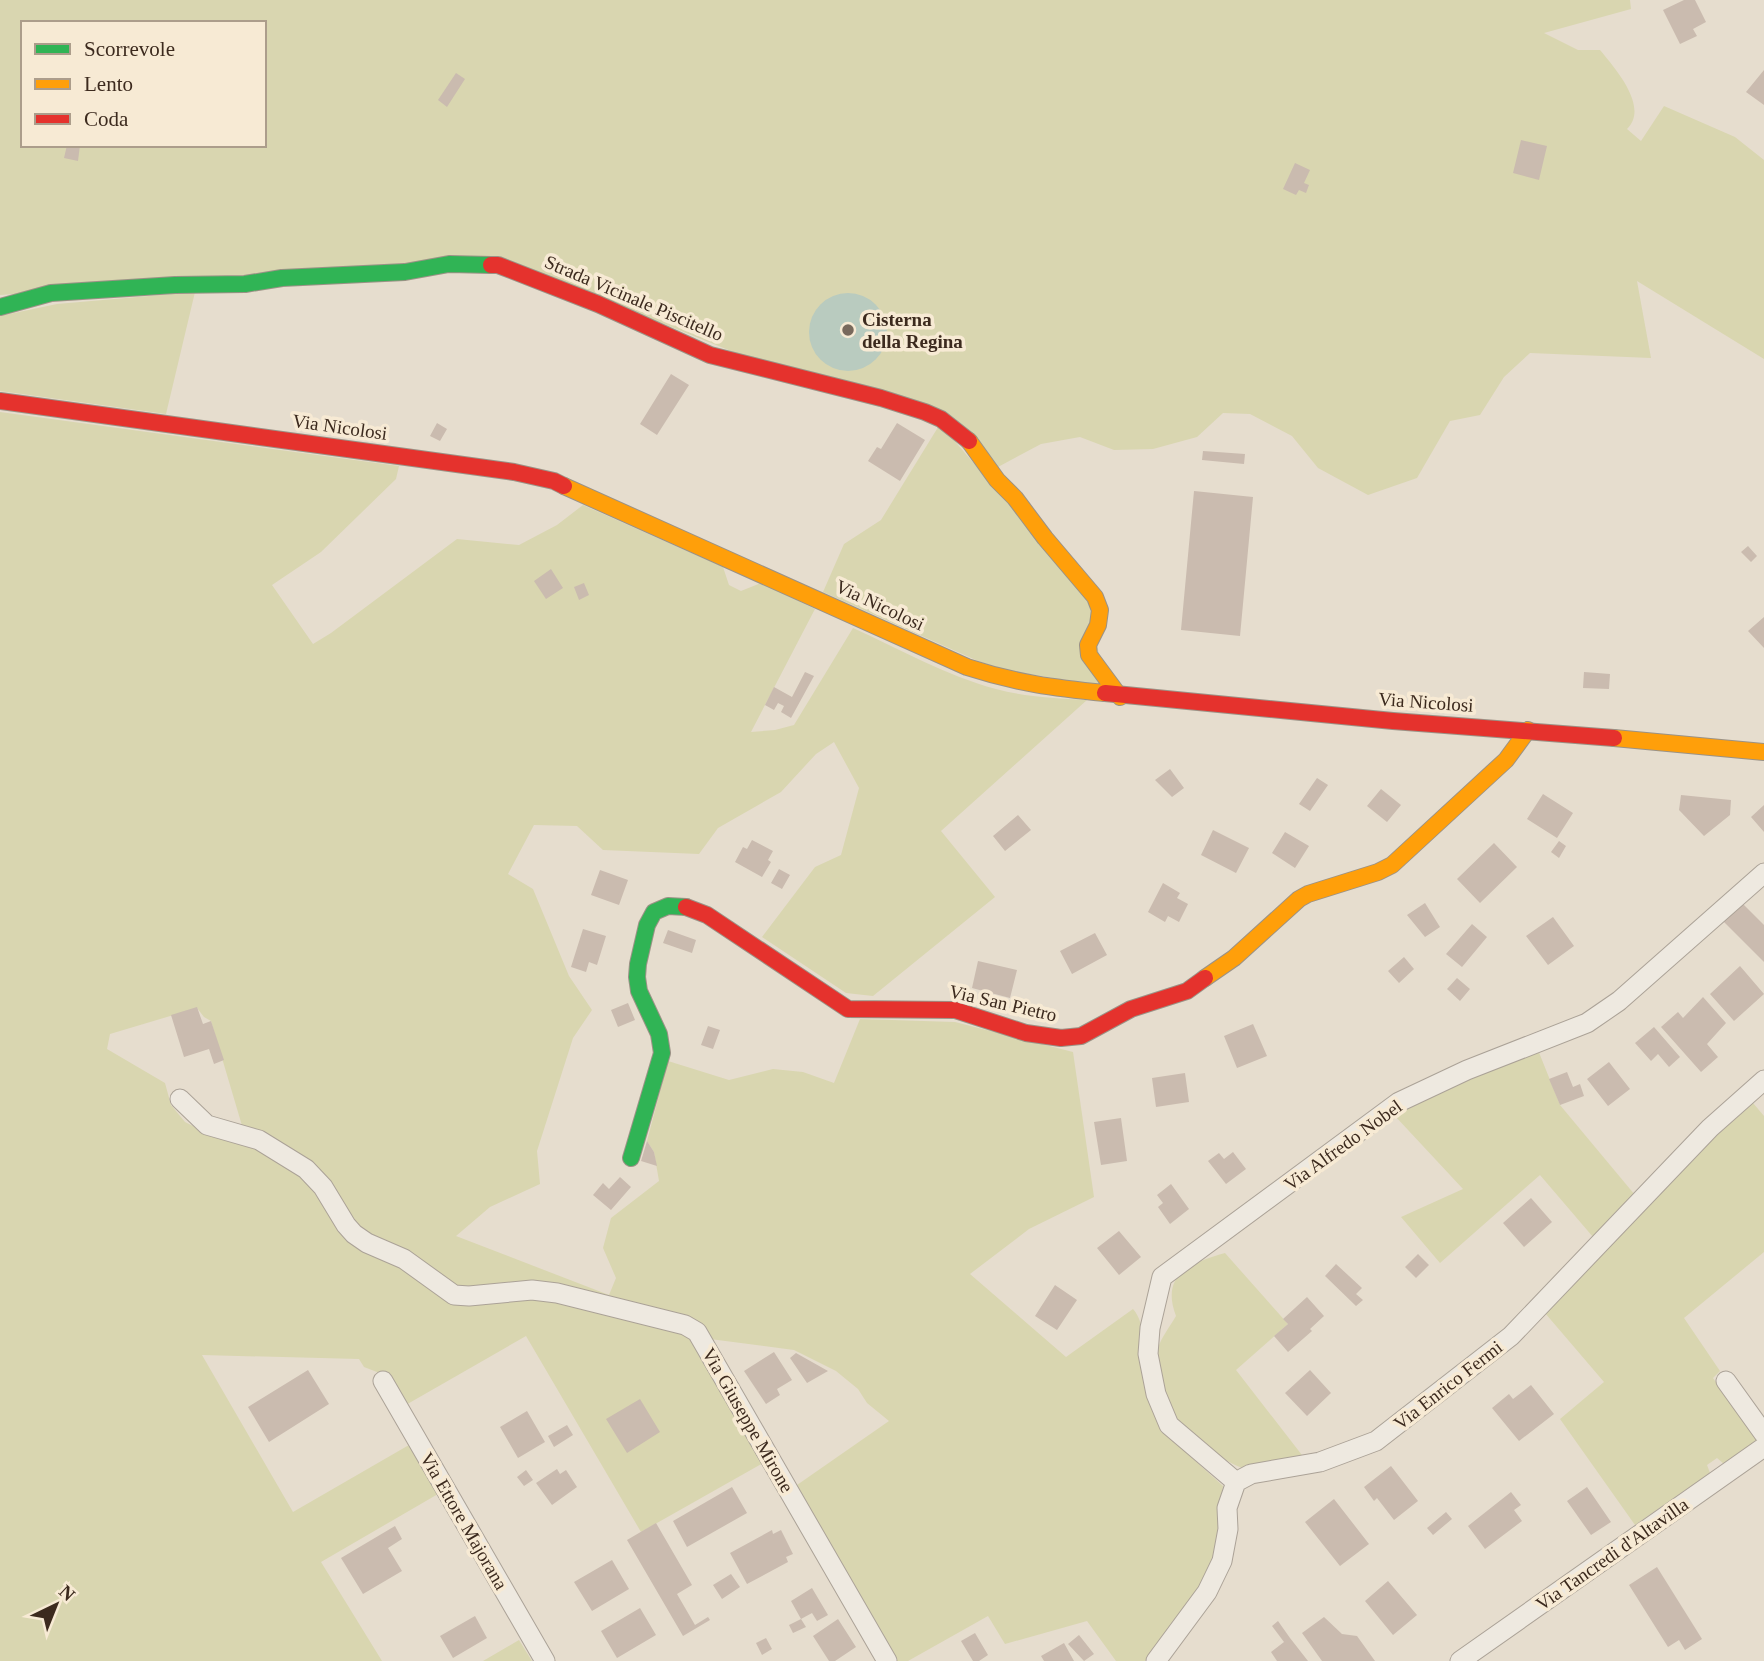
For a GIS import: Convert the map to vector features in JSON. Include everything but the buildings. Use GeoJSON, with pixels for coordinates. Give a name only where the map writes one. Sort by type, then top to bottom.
{"type":"FeatureCollection","features":[{"type":"Feature","properties":{"kind":"street","name":"Strada Vicinale Piscitello"},"geometry":{"type":"LineString","coordinates":[[0,307],[51,293],[175,285],[245,284],[282,278],[405,272],[449,264],[498,265],[598,304],[710,355],[881,398],[925,412],[941,419],[971,443],[997,480],[1015,498],[1095,597],[1100,610],[1098,625],[1088,645],[1089,655],[1120,696]]}},
{"type":"Feature","properties":{"kind":"street","name":"Via Nicolosi"},"geometry":{"type":"LineString","coordinates":[[0,401],[514,472],[554,481],[967,667],[1011,681],[1120,696],[1764,752]]}},
{"type":"Feature","properties":{"kind":"street","name":"Via San Pietro"},"geometry":{"type":"LineString","coordinates":[[631,1158],[662,1052],[662,1041],[637,984],[637,969],[649,919],[658,910],[669,905],[687,906],[707,915],[848,1009],[955,1010],[1026,1033],[1061,1038],[1081,1035],[1131,1009],[1187,991],[1234,958],[1308,894],[1378,873],[1392,865],[1506,760],[1528,730]]}},
{"type":"Feature","properties":{"kind":"street","name":"Via Alfredo Nobel"},"geometry":{"type":"LineString","coordinates":[[1236,1482],[1169,1425],[1156,1394],[1148,1354],[1150,1328],[1163,1277],[1399,1102],[1467,1070],[1587,1023],[1619,1000],[1764,873]]}},
{"type":"Feature","properties":{"kind":"street","name":"Via Enrico Fermi"},"geometry":{"type":"LineString","coordinates":[[1236,1482],[1251,1474],[1320,1462],[1376,1441],[1491,1354],[1710,1128],[1764,1080]]}},
{"type":"Feature","properties":{"kind":"street","name":"Via Giuseppe Mirone"},"geometry":{"type":"LineString","coordinates":[[180,1099],[191,1113],[207,1125],[260,1140],[306,1169],[323,1187],[354,1234],[367,1243],[404,1259],[454,1295],[532,1290],[557,1293],[685,1325],[697,1332],[887,1661]]}},
{"type":"Feature","properties":{"kind":"street","name":"Via Ettore Majorana"},"geometry":{"type":"LineString","coordinates":[[383,1381],[545,1661]]}},
{"type":"Feature","properties":{"kind":"street"},"geometry":{"type":"LineString","coordinates":[[1726,1381],[1764,1434]]}},
{"type":"Feature","properties":{"kind":"street","name":"Via Tancredi d'Altavilla"},"geometry":{"type":"LineString","coordinates":[[1460,1661],[1764,1447]]}},
{"type":"Feature","properties":{"kind":"street"},"geometry":{"type":"LineString","coordinates":[[1156,1661],[1207,1592],[1222,1561],[1227,1508],[1236,1482]]}},
{"type":"Feature","properties":{"kind":"shaded area"},"geometry":{"type":"Polygon","coordinates":[[[0,0],[1630,0],[1631,9],[1544,33],[1578,50],[1600,50],[1613,66],[1632,99],[1633,120],[1627,129],[1641,141],[1664,106],[1735,137],[1764,160],[1764,359],[1637,281],[1651,358],[1530,353],[1504,377],[1480,415],[1450,421],[1417,478],[1368,495],[1318,468],[1292,436],[1250,414],[1223,413],[1197,437],[1153,449],[1114,450],[1080,437],[1041,444],[998,467],[969,432],[731,351],[507,261],[0,295],[0,0]]]}},
{"type":"Feature","properties":{"kind":"shaded area"},"geometry":{"type":"Polygon","coordinates":[[[195,292],[166,414],[0,391],[0,316],[57,304],[195,292]]]}},
{"type":"Feature","properties":{"kind":"shaded area","name":"Cisterna della Regina"},"geometry":{"type":"Polygon","coordinates":[[[848,293],[863,296],[875,305],[884,317],[887,332],[884,347],[875,359],[863,368],[848,371],[833,368],[821,359],[812,347],[809,332],[812,317],[821,305],[833,296],[848,293]]]}},
{"type":"Feature","properties":{"kind":"shaded area"},"geometry":{"type":"Polygon","coordinates":[[[0,412],[399,466],[396,479],[321,552],[272,585],[313,644],[457,539],[519,545],[557,525],[583,505],[723,567],[729,585],[741,591],[761,583],[815,609],[751,732],[794,725],[853,628],[941,670],[978,684],[1019,694],[1087,700],[941,831],[995,897],[873,996],[846,993],[762,937],[815,867],[841,855],[859,788],[834,742],[816,754],[781,792],[718,828],[699,854],[603,850],[577,826],[534,825],[508,874],[533,889],[569,976],[592,1010],[573,1038],[537,1151],[540,1184],[490,1207],[456,1236],[609,1295],[616,1278],[603,1248],[611,1218],[659,1181],[654,1152],[647,1141],[668,1061],[729,1080],[773,1069],[803,1072],[834,1083],[860,1019],[955,1022],[1073,1052],[1094,1197],[1029,1229],[970,1274],[1066,1357],[1133,1309],[1142,1330],[1149,1386],[1162,1422],[1185,1451],[1223,1486],[1213,1570],[1203,1589],[1145,1661],[1116,1661],[1087,1621],[1005,1644],[988,1616],[908,1661],[897,1661],[797,1485],[889,1421],[867,1403],[858,1389],[836,1371],[794,1350],[710,1339],[701,1329],[685,1321],[531,1285],[456,1291],[407,1254],[377,1244],[359,1231],[328,1185],[303,1162],[260,1135],[243,1129],[211,1021],[197,1008],[110,1034],[107,1049],[165,1083],[171,1105],[185,1122],[205,1132],[253,1144],[284,1160],[317,1187],[342,1228],[362,1248],[406,1265],[452,1299],[473,1301],[533,1295],[557,1298],[688,1332],[765,1462],[641,1532],[526,1336],[404,1406],[390,1377],[364,1367],[359,1359],[202,1355],[293,1512],[409,1445],[438,1494],[321,1562],[382,1661],[0,1661],[0,412]]]}},
{"type":"Feature","properties":{"kind":"shaded area"},"geometry":{"type":"Polygon","coordinates":[[[940,424],[1088,596],[1105,686],[1010,671],[978,661],[823,592],[844,544],[881,520],[940,424]]]}},
{"type":"Feature","properties":{"kind":"shaded area"},"geometry":{"type":"Polygon","coordinates":[[[1538,1050],[1560,1105],[1635,1195],[1593,1237],[1540,1175],[1440,1263],[1401,1217],[1463,1189],[1395,1116],[1414,1100],[1538,1050]]]}},
{"type":"Feature","properties":{"kind":"shaded area"},"geometry":{"type":"Polygon","coordinates":[[[1753,1103],[1764,1116],[1764,1252],[1684,1318],[1720,1371],[1713,1378],[1757,1440],[1724,1464],[1717,1458],[1707,1465],[1710,1473],[1635,1525],[1560,1419],[1604,1382],[1545,1313],[1716,1136],[1753,1103]]]}},
{"type":"Feature","properties":{"kind":"shaded area"},"geometry":{"type":"Polygon","coordinates":[[[1225,1253],[1288,1324],[1236,1370],[1305,1459],[1246,1469],[1237,1466],[1197,1439],[1170,1411],[1157,1355],[1161,1340],[1176,1316],[1172,1290],[1182,1272],[1190,1266],[1225,1253]]]}},
{"type":"Feature","properties":{"kind":"shaded area"},"geometry":{"type":"Polygon","coordinates":[[[519,1640],[532,1661],[483,1661],[519,1640]]]}},
{"type":"Feature","properties":{"kind":"traffic: fast"},"geometry":{"type":"LineString","coordinates":[[0,307],[51,293],[175,285],[245,284],[282,278],[405,272],[449,264],[491,265]]}},
{"type":"Feature","properties":{"kind":"traffic: fast"},"geometry":{"type":"LineString","coordinates":[[631,1158],[662,1053],[659,1034],[639,991],[638,964],[647,925],[654,912],[668,906],[686,907]]}},
{"type":"Feature","properties":{"kind":"traffic: slow"},"geometry":{"type":"LineString","coordinates":[[969,441],[997,480],[1015,498],[1095,597],[1100,610],[1098,625],[1088,645],[1089,655],[1120,697]]}},
{"type":"Feature","properties":{"kind":"traffic: slow"},"geometry":{"type":"LineString","coordinates":[[564,486],[967,667],[1035,684],[1105,693]]}},
{"type":"Feature","properties":{"kind":"traffic: slow"},"geometry":{"type":"LineString","coordinates":[[1205,978],[1234,958],[1299,899],[1392,865],[1506,760],[1528,730]]}},
{"type":"Feature","properties":{"kind":"traffic: slow"},"geometry":{"type":"LineString","coordinates":[[1614,738],[1764,752]]}},
{"type":"Feature","properties":{"kind":"traffic: jam"},"geometry":{"type":"LineString","coordinates":[[491,265],[498,265],[598,304],[710,355],[881,398],[925,412],[941,419],[969,441]]}},
{"type":"Feature","properties":{"kind":"traffic: jam"},"geometry":{"type":"LineString","coordinates":[[0,401],[514,472],[554,481],[564,486]]}},
{"type":"Feature","properties":{"kind":"traffic: jam"},"geometry":{"type":"LineString","coordinates":[[1105,693],[1393,721],[1614,738]]}},
{"type":"Feature","properties":{"kind":"traffic: jam"},"geometry":{"type":"LineString","coordinates":[[686,907],[707,915],[848,1009],[955,1010],[1026,1033],[1061,1038],[1081,1036],[1131,1009],[1187,991],[1205,978]]}},
{"type":"Feature","properties":{"kind":"place","name":"Cisterna della Regina"},"geometry":{"type":"Point","coordinates":[848,330]}}]}
